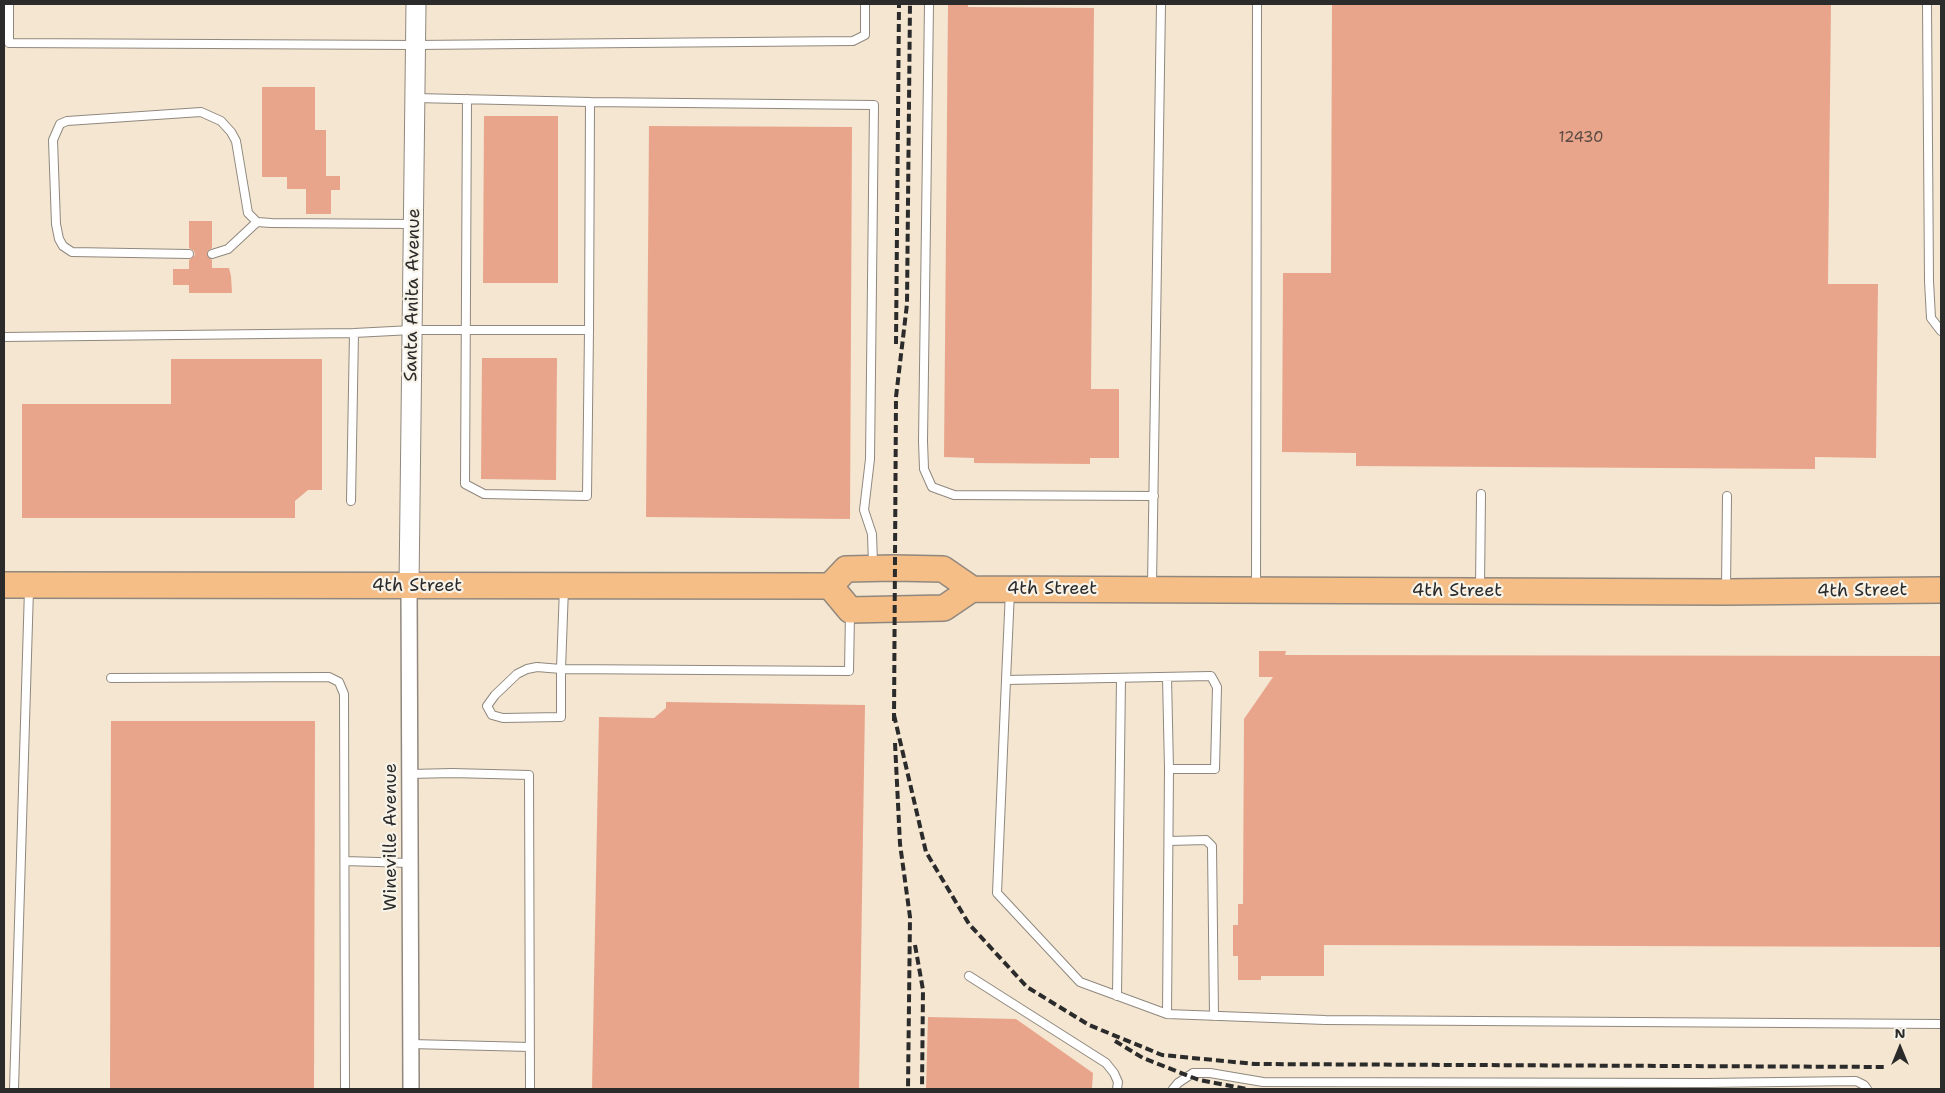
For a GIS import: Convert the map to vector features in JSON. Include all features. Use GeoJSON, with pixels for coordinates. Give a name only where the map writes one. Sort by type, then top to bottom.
{"type":"FeatureCollection","features":[{"type":"Feature","properties":{"kind":"main road"},"geometry":{"type":"LineString","coordinates":[[846,569],[873,569],[943,569],[972,589],[944,608],[850,610],[830,586],[846,569]]}},
{"type":"Feature","properties":{"kind":"main road","name":"4th Street"},"geometry":{"type":"LineString","coordinates":[[4,585],[830,586]]}},
{"type":"Feature","properties":{"kind":"main road","name":"4th Street"},"geometry":{"type":"LineString","coordinates":[[972,589],[1726,592],[1941,590]]}},
{"type":"Feature","properties":{"kind":"street","name":"Santa Anita Avenue"},"geometry":{"type":"LineString","coordinates":[[410,586],[416,4]]}},
{"type":"Feature","properties":{"kind":"street","name":"Wineville Avenue"},"geometry":{"type":"LineString","coordinates":[[410,586],[411,1089]]}},
{"type":"Feature","properties":{"kind":"lane"},"geometry":{"type":"LineString","coordinates":[[10,4],[9,43],[415,45],[853,41],[865,35],[865,4]]}},
{"type":"Feature","properties":{"kind":"lane"},"geometry":{"type":"LineString","coordinates":[[928,4],[923,441],[924,469],[932,487],[954,495],[1154,496]]}},
{"type":"Feature","properties":{"kind":"lane"},"geometry":{"type":"LineString","coordinates":[[1152,590],[1161,4]]}},
{"type":"Feature","properties":{"kind":"lane"},"geometry":{"type":"LineString","coordinates":[[1256,590],[1257,4]]}},
{"type":"Feature","properties":{"kind":"lane"},"geometry":{"type":"LineString","coordinates":[[1927,4],[1929,281],[1931,318],[1941,331]]}},
{"type":"Feature","properties":{"kind":"lane"},"geometry":{"type":"LineString","coordinates":[[415,98],[874,105],[870,459],[864,510],[872,534],[873,569]]}},
{"type":"Feature","properties":{"kind":"lane"},"geometry":{"type":"LineString","coordinates":[[468,99],[465,484],[484,494],[587,496],[590,102]]}},
{"type":"Feature","properties":{"kind":"lane"},"geometry":{"type":"LineString","coordinates":[[189,254],[72,252],[63,246],[59,239],[56,224],[53,140],[60,124],[67,121],[201,112],[221,121],[236,142],[248,213],[257,222]]}},
{"type":"Feature","properties":{"kind":"lane"},"geometry":{"type":"LineString","coordinates":[[212,254],[228,249],[257,222],[413,224]]}},
{"type":"Feature","properties":{"kind":"lane"},"geometry":{"type":"LineString","coordinates":[[4,337],[412,330],[589,330]]}},
{"type":"Feature","properties":{"kind":"lane"},"geometry":{"type":"LineString","coordinates":[[350,501],[354,332]]}},
{"type":"Feature","properties":{"kind":"lane"},"geometry":{"type":"LineString","coordinates":[[1480,591],[1481,494]]}},
{"type":"Feature","properties":{"kind":"lane"},"geometry":{"type":"LineString","coordinates":[[1726,592],[1727,496]]}},
{"type":"Feature","properties":{"kind":"lane"},"geometry":{"type":"LineString","coordinates":[[14,1089],[30,585]]}},
{"type":"Feature","properties":{"kind":"lane"},"geometry":{"type":"LineString","coordinates":[[564,586],[561,669],[561,717],[503,718],[492,715],[487,706],[495,695],[517,674],[537,667],[561,669],[848,671],[850,610]]}},
{"type":"Feature","properties":{"kind":"lane"},"geometry":{"type":"LineString","coordinates":[[1010,589],[997,893],[1080,982],[1167,1014],[1325,1020],[1941,1024]]}},
{"type":"Feature","properties":{"kind":"lane"},"geometry":{"type":"LineString","coordinates":[[1006,680],[1211,676],[1217,687],[1215,769],[1169,769]]}},
{"type":"Feature","properties":{"kind":"lane"},"geometry":{"type":"LineString","coordinates":[[110,678],[329,677],[339,682],[344,694],[345,1089]]}},
{"type":"Feature","properties":{"kind":"lane"},"geometry":{"type":"LineString","coordinates":[[1167,677],[1169,769],[1167,1014]]}},
{"type":"Feature","properties":{"kind":"lane"},"geometry":{"type":"LineString","coordinates":[[1117,996],[1121,678]]}},
{"type":"Feature","properties":{"kind":"lane"},"geometry":{"type":"LineString","coordinates":[[410,774],[529,774],[530,1089]]}},
{"type":"Feature","properties":{"kind":"lane"},"geometry":{"type":"LineString","coordinates":[[1169,841],[1206,840],[1212,846],[1214,1016]]}},
{"type":"Feature","properties":{"kind":"lane"},"geometry":{"type":"LineString","coordinates":[[345,861],[410,863]]}},
{"type":"Feature","properties":{"kind":"lane"},"geometry":{"type":"LineString","coordinates":[[969,976],[1106,1063],[1118,1082],[1117,1089]]}},
{"type":"Feature","properties":{"kind":"lane"},"geometry":{"type":"LineString","coordinates":[[411,1044],[530,1047]]}},
{"type":"Feature","properties":{"kind":"lane"},"geometry":{"type":"LineString","coordinates":[[1173,1089],[1178,1083],[1193,1073],[1210,1073],[1263,1082],[1706,1083],[1856,1081],[1867,1089]]}},
{"type":"Feature","properties":{"kind":"building"},"geometry":{"type":"Polygon","coordinates":[[[948,4],[968,4],[968,7],[1094,8],[1091,389],[1119,389],[1119,458],[1090,458],[1090,464],[974,463],[974,458],[944,457],[948,4]]]}},
{"type":"Feature","properties":{"kind":"building"},"geometry":{"type":"Polygon","coordinates":[[[1332,4],[1831,4],[1828,284],[1878,284],[1876,458],[1815,457],[1815,469],[1356,466],[1356,453],[1282,452],[1283,273],[1331,273],[1332,4]]]}},
{"type":"Feature","properties":{"kind":"building"},"geometry":{"type":"Polygon","coordinates":[[[262,87],[315,87],[315,130],[326,130],[326,176],[340,176],[340,190],[331,190],[331,214],[306,214],[306,189],[287,189],[287,177],[262,177],[262,87]]]}},
{"type":"Feature","properties":{"kind":"building"},"geometry":{"type":"Polygon","coordinates":[[[484,116],[558,116],[558,283],[483,283],[484,116]]]}},
{"type":"Feature","properties":{"kind":"building"},"geometry":{"type":"Polygon","coordinates":[[[649,126],[852,127],[850,519],[646,517],[649,126]]]}},
{"type":"Feature","properties":{"kind":"building"},"geometry":{"type":"Polygon","coordinates":[[[189,221],[212,221],[212,248],[208,251],[207,255],[212,260],[212,268],[229,268],[232,293],[189,293],[189,285],[173,285],[173,269],[189,269],[189,260],[195,255],[194,251],[189,248],[189,221]]]}},
{"type":"Feature","properties":{"kind":"building"},"geometry":{"type":"Polygon","coordinates":[[[482,358],[557,358],[556,480],[481,479],[482,358]]]}},
{"type":"Feature","properties":{"kind":"building"},"geometry":{"type":"Polygon","coordinates":[[[171,359],[322,359],[322,490],[308,490],[295,501],[295,518],[22,518],[22,404],[171,404],[171,359]]]}},
{"type":"Feature","properties":{"kind":"building"},"geometry":{"type":"Polygon","coordinates":[[[1259,651],[1286,651],[1285,655],[1941,656],[1941,947],[1324,945],[1324,976],[1261,976],[1261,980],[1238,980],[1238,956],[1233,956],[1233,925],[1238,925],[1238,904],[1243,904],[1244,719],[1273,677],[1259,677],[1259,651]]]}},
{"type":"Feature","properties":{"kind":"building"},"geometry":{"type":"Polygon","coordinates":[[[666,702],[865,705],[859,1089],[592,1089],[599,717],[654,718],[666,708],[666,702]]]}},
{"type":"Feature","properties":{"kind":"building"},"geometry":{"type":"Polygon","coordinates":[[[111,721],[315,721],[314,1089],[110,1089],[111,721]]]}},
{"type":"Feature","properties":{"kind":"building"},"geometry":{"type":"Polygon","coordinates":[[[928,1017],[1016,1019],[1093,1073],[1092,1089],[926,1089],[928,1017]]]}},
{"type":"Feature","properties":{"kind":"railway"},"geometry":{"type":"LineString","coordinates":[[896,344],[899,4]]}},
{"type":"Feature","properties":{"kind":"railway"},"geometry":{"type":"LineString","coordinates":[[894,721],[896,397],[907,304],[910,4]]}},
{"type":"Feature","properties":{"kind":"railway"},"geometry":{"type":"LineString","coordinates":[[894,715],[926,852],[969,924],[1027,987],[1089,1025],[1162,1055],[1255,1064],[1887,1067]]}},
{"type":"Feature","properties":{"kind":"railway"},"geometry":{"type":"LineString","coordinates":[[895,743],[900,844],[910,917],[908,1089]]}},
{"type":"Feature","properties":{"kind":"railway"},"geometry":{"type":"LineString","coordinates":[[915,945],[923,990],[922,1089]]}},
{"type":"Feature","properties":{"kind":"railway"},"geometry":{"type":"LineString","coordinates":[[1115,1041],[1143,1058],[1199,1080],[1247,1089]]}}]}
